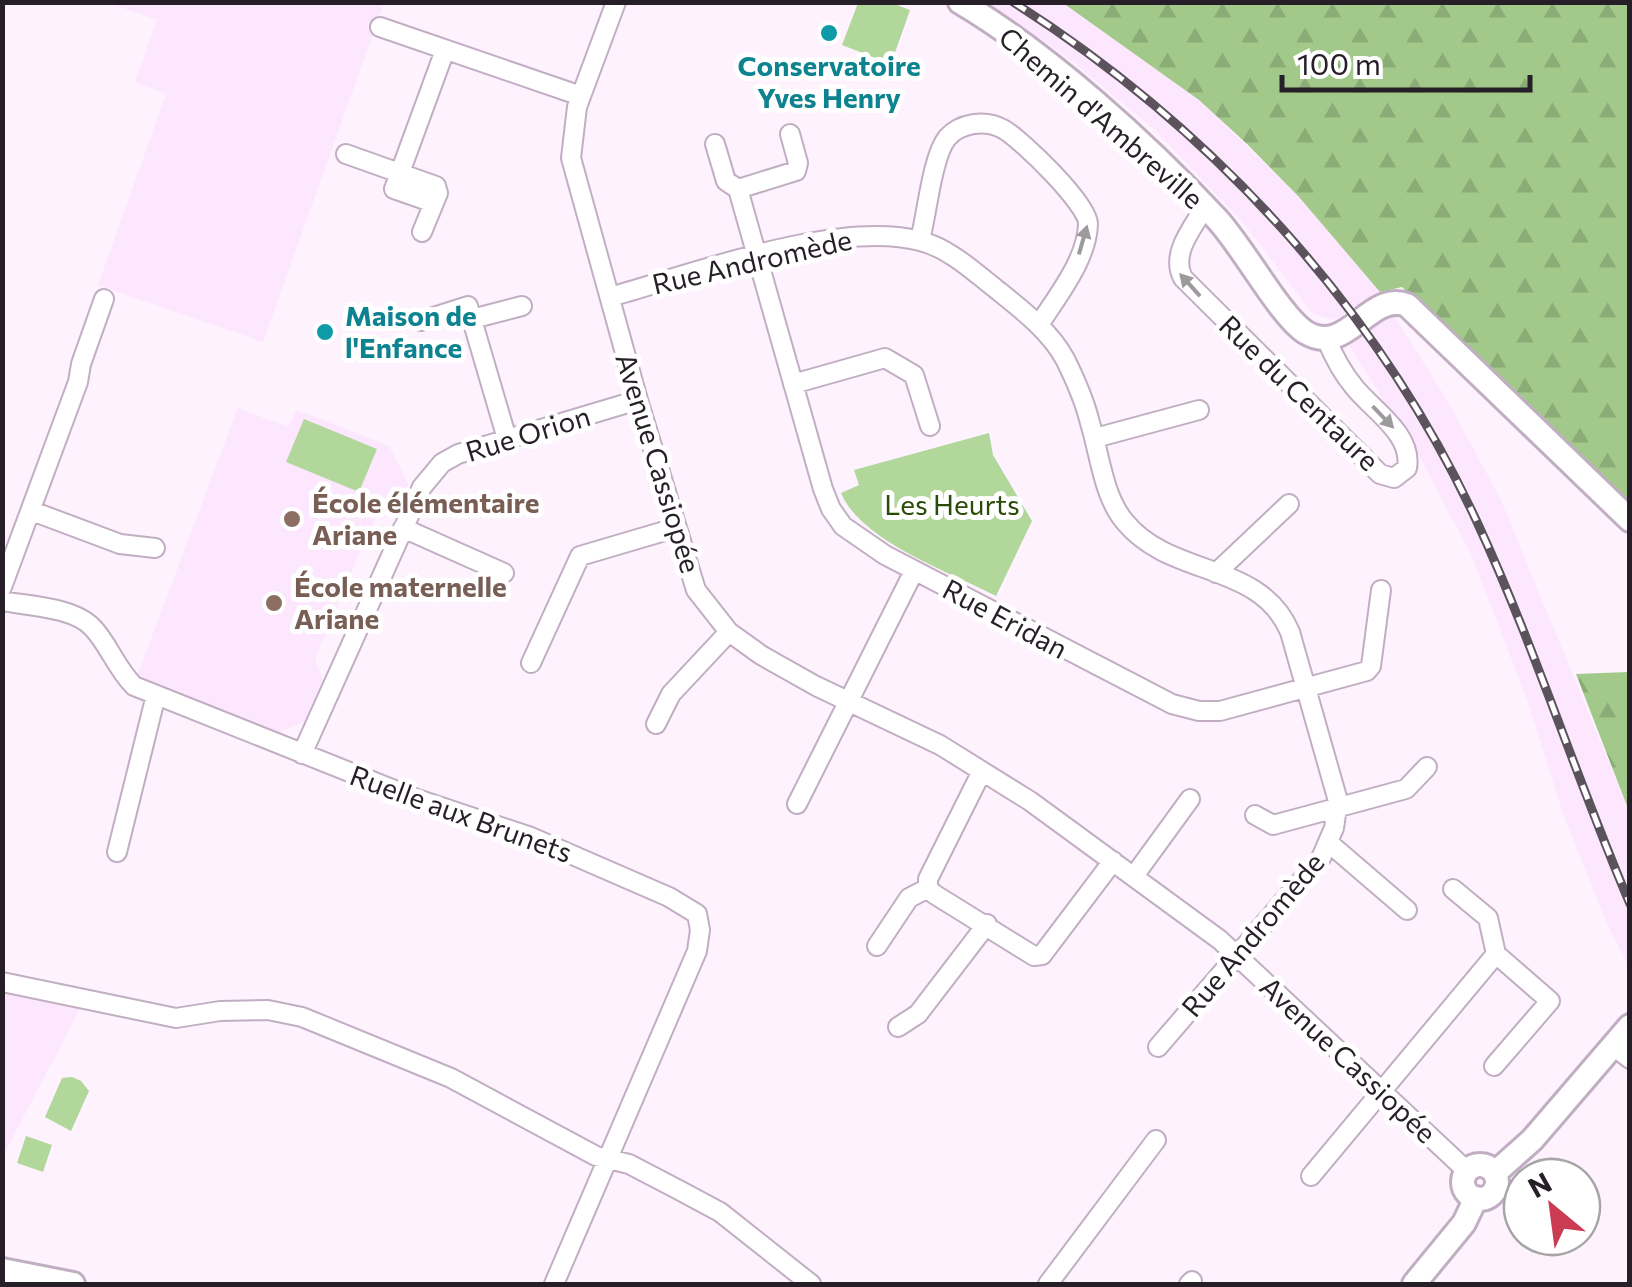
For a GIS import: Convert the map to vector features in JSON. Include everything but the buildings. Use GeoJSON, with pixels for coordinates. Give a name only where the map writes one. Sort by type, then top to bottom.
{"type":"FeatureCollection","features":[{"type":"Feature","properties":{"kind":"street","name":"Avenue Cassiopée"},"geometry":{"type":"LineString","coordinates":[[616,2],[581,96],[572,133],[572,158],[638,400],[696,590],[729,632],[761,655],[940,746],[1030,801],[1134,876],[1236,955],[1467,1171]]}},
{"type":"Feature","properties":{"kind":"street","name":"Chemin d'Ambreville"},"geometry":{"type":"LineString","coordinates":[[960,2],[1084,96],[1205,206],[1296,324],[1306,332],[1326,338]]}},
{"type":"Feature","properties":{"kind":"street"},"geometry":{"type":"LineString","coordinates":[[380,27],[581,96]]}},
{"type":"Feature","properties":{"kind":"street"},"geometry":{"type":"LineString","coordinates":[[422,232],[434,202],[394,189],[446,50]]}},
{"type":"Feature","properties":{"kind":"street"},"geometry":{"type":"LineString","coordinates":[[920,240],[939,150],[950,134],[974,122],[1002,128],[1074,195],[1089,218],[1086,242],[1038,326]]}},
{"type":"Feature","properties":{"kind":"street"},"geometry":{"type":"LineString","coordinates":[[738,189],[796,170],[798,163],[790,134]]}},
{"type":"Feature","properties":{"kind":"street","name":"Rue Eridan"},"geometry":{"type":"LineString","coordinates":[[715,144],[726,181],[738,189],[823,489],[836,519],[856,537],[1008,622],[1185,709],[1220,710],[1369,669],[1381,590]]}},
{"type":"Feature","properties":{"kind":"street"},"geometry":{"type":"LineString","coordinates":[[346,154],[400,172]]}},
{"type":"Feature","properties":{"kind":"street","name":"Rue du Centaure"},"geometry":{"type":"LineString","coordinates":[[1205,206],[1180,253],[1178,272],[1182,278],[1380,474],[1394,478],[1407,468],[1406,448],[1396,431],[1356,388],[1326,338]]}},
{"type":"Feature","properties":{"kind":"street","name":"Rue Andromède"},"geometry":{"type":"LineString","coordinates":[[610,297],[844,236],[920,240],[966,266],[1038,326],[1064,358],[1095,438],[1110,494],[1126,523],[1161,553],[1267,596],[1277,608],[1290,632],[1338,807],[1329,843],[1321,858],[1158,1047]]}},
{"type":"Feature","properties":{"kind":"street"},"geometry":{"type":"LineString","coordinates":[[2,586],[32,511],[104,299]]}},
{"type":"Feature","properties":{"kind":"street"},"geometry":{"type":"LineString","coordinates":[[1326,338],[1335,338],[1386,304],[1407,305],[1630,520]]}},
{"type":"Feature","properties":{"kind":"street"},"geometry":{"type":"LineString","coordinates":[[422,321],[468,306],[507,440]]}},
{"type":"Feature","properties":{"kind":"street"},"geometry":{"type":"LineString","coordinates":[[472,319],[522,306]]}},
{"type":"Feature","properties":{"kind":"street"},"geometry":{"type":"LineString","coordinates":[[793,384],[886,358],[914,375],[930,426]]}},
{"type":"Feature","properties":{"kind":"street","name":"Rue Orion"},"geometry":{"type":"LineString","coordinates":[[302,754],[422,486],[442,464],[458,454],[638,400]]}},
{"type":"Feature","properties":{"kind":"street"},"geometry":{"type":"LineString","coordinates":[[1095,438],[1199,410]]}},
{"type":"Feature","properties":{"kind":"street"},"geometry":{"type":"LineString","coordinates":[[1216,573],[1289,504]]}},
{"type":"Feature","properties":{"kind":"street"},"geometry":{"type":"LineString","coordinates":[[32,511],[120,544],[155,548]]}},
{"type":"Feature","properties":{"kind":"street"},"geometry":{"type":"LineString","coordinates":[[403,528],[504,572]]}},
{"type":"Feature","properties":{"kind":"street"},"geometry":{"type":"LineString","coordinates":[[531,663],[580,556],[675,528]]}},
{"type":"Feature","properties":{"kind":"street"},"geometry":{"type":"LineString","coordinates":[[798,804],[914,571]]}},
{"type":"Feature","properties":{"kind":"street","name":"Ruelle aux Brunets"},"geometry":{"type":"LineString","coordinates":[[2,601],[76,616],[92,626],[120,673],[134,686],[416,798],[531,837],[669,897],[697,914],[697,951],[606,1157]]}},
{"type":"Feature","properties":{"kind":"street"},"geometry":{"type":"LineString","coordinates":[[656,724],[671,694],[729,632]]}},
{"type":"Feature","properties":{"kind":"street"},"geometry":{"type":"LineString","coordinates":[[117,852],[156,695]]}},
{"type":"Feature","properties":{"kind":"street"},"geometry":{"type":"LineString","coordinates":[[1256,814],[1273,825],[1406,789],[1427,767]]}},
{"type":"Feature","properties":{"kind":"street"},"geometry":{"type":"LineString","coordinates":[[928,888],[928,879],[982,772]]}},
{"type":"Feature","properties":{"kind":"street"},"geometry":{"type":"LineString","coordinates":[[1134,876],[1190,799]]}},
{"type":"Feature","properties":{"kind":"street"},"geometry":{"type":"LineString","coordinates":[[1329,843],[1407,910]]}},
{"type":"Feature","properties":{"kind":"street"},"geometry":{"type":"LineString","coordinates":[[928,888],[1034,956],[1042,955],[1113,861]]}},
{"type":"Feature","properties":{"kind":"street"},"geometry":{"type":"LineString","coordinates":[[877,946],[909,898],[928,888]]}},
{"type":"Feature","properties":{"kind":"street"},"geometry":{"type":"LineString","coordinates":[[1453,889],[1488,918],[1496,954],[1550,1001],[1494,1066]]}},
{"type":"Feature","properties":{"kind":"street"},"geometry":{"type":"LineString","coordinates":[[898,1026],[918,1014],[987,924]]}},
{"type":"Feature","properties":{"kind":"street"},"geometry":{"type":"LineString","coordinates":[[1311,1176],[1496,954]]}},
{"type":"Feature","properties":{"kind":"street"},"geometry":{"type":"LineString","coordinates":[[2,982],[176,1018],[220,1011],[268,1010],[302,1017],[450,1078],[596,1156],[629,1164],[720,1212],[811,1284]]}},
{"type":"Feature","properties":{"kind":"street"},"geometry":{"type":"LineString","coordinates":[[1495,1173],[1621,1052],[1630,1026]]}},
{"type":"Feature","properties":{"kind":"street"},"geometry":{"type":"LineString","coordinates":[[1048,1284],[1156,1140]]}},
{"type":"Feature","properties":{"kind":"street"},"geometry":{"type":"LineString","coordinates":[[554,1284],[606,1157]]}},
{"type":"Feature","properties":{"kind":"street"},"geometry":{"type":"LineString","coordinates":[[1476,1198],[1464,1185],[1467,1171],[1481,1165],[1495,1173]]}},
{"type":"Feature","properties":{"kind":"street"},"geometry":{"type":"LineString","coordinates":[[1476,1198],[1492,1194],[1495,1173]]}},
{"type":"Feature","properties":{"kind":"street"},"geometry":{"type":"LineString","coordinates":[[1414,1284],[1464,1223],[1476,1198]]}},
{"type":"Feature","properties":{"kind":"street"},"geometry":{"type":"LineString","coordinates":[[2,1270],[73,1284]]}},
{"type":"Feature","properties":{"kind":"shaded area"},"geometry":{"type":"Polygon","coordinates":[[[109,3],[384,3],[263,342],[98,285],[166,94],[135,82],[157,20],[109,3]]]}},
{"type":"Feature","properties":{"kind":"shaded area"},"geometry":{"type":"Polygon","coordinates":[[[988,3],[1063,3],[1199,100],[1299,197],[1380,292],[1334,320],[1312,313],[1245,225],[1154,129],[1067,57],[988,3]]]}},
{"type":"Feature","properties":{"kind":"shaded area"},"geometry":{"type":"Polygon","coordinates":[[[1393,314],[1447,400],[1500,498],[1629,811],[1629,967],[1607,924],[1563,814],[1528,702],[1471,554],[1417,452],[1347,342],[1393,314]]]}},
{"type":"Feature","properties":{"kind":"shaded area"},"geometry":{"type":"Polygon","coordinates":[[[238,408],[288,427],[297,410],[389,446],[409,485],[401,503],[382,506],[367,535],[315,658],[323,681],[305,721],[277,734],[137,676],[238,408]]]}},
{"type":"Feature","properties":{"kind":"shaded area"},"geometry":{"type":"Polygon","coordinates":[[[3,990],[82,1005],[3,1156],[3,990]]]}},
{"type":"Feature","properties":{"kind":"green space"},"geometry":{"type":"Polygon","coordinates":[[[858,3],[892,3],[910,10],[891,64],[842,45],[858,3]]]}},
{"type":"Feature","properties":{"kind":"green space"},"geometry":{"type":"Polygon","coordinates":[[[1063,3],[1629,3],[1629,505],[1402,287],[1380,292],[1299,197],[1199,100],[1063,3]]]}},
{"type":"Feature","properties":{"kind":"green space"},"geometry":{"type":"Polygon","coordinates":[[[304,419],[377,449],[359,492],[286,462],[304,419]]]}},
{"type":"Feature","properties":{"kind":"green space","name":"Les Heurts"},"geometry":{"type":"Polygon","coordinates":[[[989,433],[993,455],[1032,521],[996,596],[887,541],[852,511],[841,493],[859,485],[854,470],[989,433]]]}},
{"type":"Feature","properties":{"kind":"green space"},"geometry":{"type":"Polygon","coordinates":[[[1630,672],[1629,811],[1576,674],[1630,672]]]}},
{"type":"Feature","properties":{"kind":"green space"},"geometry":{"type":"Polygon","coordinates":[[[72,1077],[89,1091],[71,1131],[45,1117],[62,1078],[72,1077]]]}},
{"type":"Feature","properties":{"kind":"green space"},"geometry":{"type":"Polygon","coordinates":[[[26,1136],[52,1145],[43,1172],[17,1163],[26,1136]]]}},
{"type":"Feature","properties":{"kind":"railway"},"geometry":{"type":"LineString","coordinates":[[1013,2],[1156,106],[1221,165],[1339,297],[1391,368],[1437,443],[1477,522],[1630,904]]}},
{"type":"Feature","properties":{"kind":"place","name":"Conservatoire Yves Henry"},"geometry":{"type":"Point","coordinates":[829,33]}},
{"type":"Feature","properties":{"kind":"place","name":"Maison de l'Enfance"},"geometry":{"type":"Point","coordinates":[325,332]}},
{"type":"Feature","properties":{"kind":"place","name":"École élémentaire Ariane"},"geometry":{"type":"Point","coordinates":[292,519]}},
{"type":"Feature","properties":{"kind":"place","name":"École maternelle Ariane"},"geometry":{"type":"Point","coordinates":[274,603]}}]}
